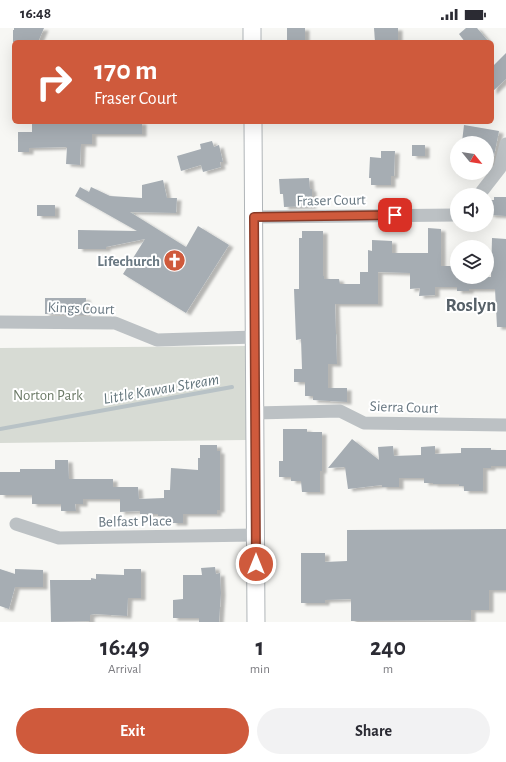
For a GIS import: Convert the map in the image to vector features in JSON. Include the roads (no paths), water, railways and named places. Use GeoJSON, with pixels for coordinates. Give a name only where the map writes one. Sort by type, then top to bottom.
{"type":"FeatureCollection","features":[{"type":"Feature","properties":{"kind":"main road"},"geometry":{"type":"LineString","coordinates":[[252,28],[252,40]]}},
{"type":"Feature","properties":{"kind":"main road"},"geometry":{"type":"LineString","coordinates":[[253,124],[256,622]]}},
{"type":"Feature","properties":{"kind":"street"},"geometry":{"type":"LineString","coordinates":[[485,188],[500,168],[506,144]]}},
{"type":"Feature","properties":{"kind":"street","name":"Fraser Court"},"geometry":{"type":"LineString","coordinates":[[254,217],[450,215]]}},
{"type":"Feature","properties":{"kind":"street","name":"Kings Court"},"geometry":{"type":"LineString","coordinates":[[0,322],[115,323],[157,340],[255,337]]}},
{"type":"Feature","properties":{"kind":"street","name":"Sierra Court"},"geometry":{"type":"LineString","coordinates":[[255,413],[340,412],[364,423],[506,425]]}},
{"type":"Feature","properties":{"kind":"street","name":"Belfast Place"},"geometry":{"type":"LineString","coordinates":[[16,524],[59,538],[256,535]]}},
{"type":"Feature","properties":{"kind":"waterway","name":"Little Kawau Stream"},"geometry":{"type":"LineString","coordinates":[[0,429],[232,387]]}},
{"type":"Feature","properties":{"kind":"place","name":"Lifechurch"},"geometry":{"type":"Point","coordinates":[175,261]}},
{"type":"Feature","properties":{"kind":"district","name":"Roslyn"},"geometry":{"type":"Point","coordinates":[471,304]}},
{"type":"Feature","properties":{"kind":"park label","name":"Norton Park"},"geometry":{"type":"Point","coordinates":[48,395]}}]}
